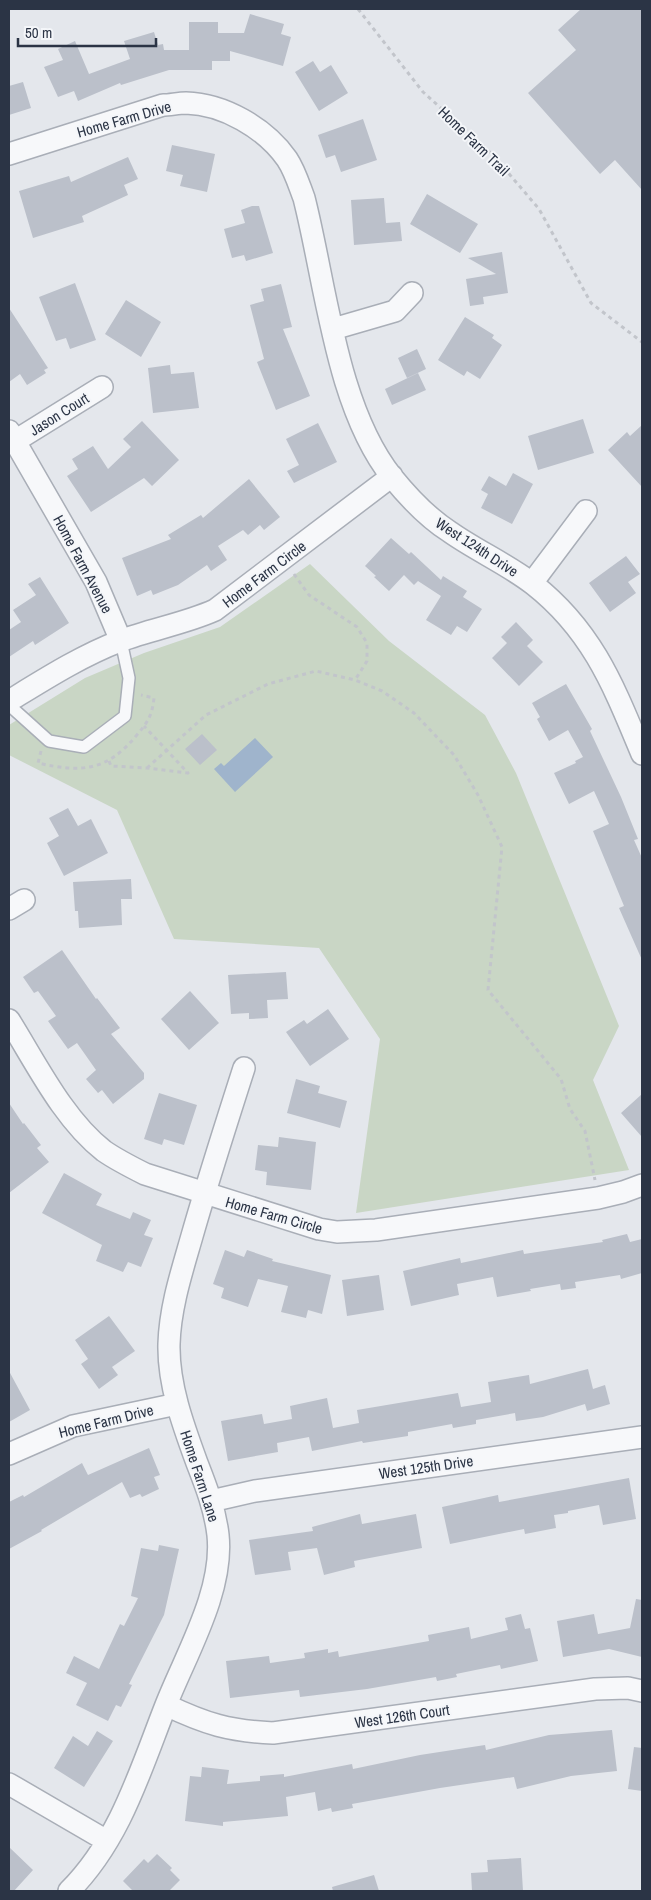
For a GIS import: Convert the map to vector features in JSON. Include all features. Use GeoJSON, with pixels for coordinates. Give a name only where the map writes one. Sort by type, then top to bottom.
{"type":"FeatureCollection","features":[{"type":"Feature","properties":{"kind":"street","name":"Home Farm Drive"},"geometry":{"type":"LineString","coordinates":[[9,154],[163,105],[185,103],[212,107],[235,115],[254,128],[279,150],[297,178],[311,227],[333,329]]}},
{"type":"Feature","properties":{"kind":"street"},"geometry":{"type":"LineString","coordinates":[[333,329],[395,311],[412,293]]}},
{"type":"Feature","properties":{"kind":"street","name":"West 124th Drive"},"geometry":{"type":"LineString","coordinates":[[333,329],[357,416],[364,433],[392,476],[418,506],[449,532],[503,563],[532,583],[567,615],[591,646],[611,680],[642,754]]}},
{"type":"Feature","properties":{"kind":"street","name":"Jason Court"},"geometry":{"type":"LineString","coordinates":[[12,436],[102,386]]}},
{"type":"Feature","properties":{"kind":"street","name":"Home Farm Avenue"},"geometry":{"type":"LineString","coordinates":[[12,436],[96,582],[120,641]]}},
{"type":"Feature","properties":{"kind":"street","name":"Home Farm Circle"},"geometry":{"type":"LineString","coordinates":[[120,641],[215,610],[392,476]]}},
{"type":"Feature","properties":{"kind":"street"},"geometry":{"type":"LineString","coordinates":[[532,583],[586,511]]}},
{"type":"Feature","properties":{"kind":"street"},"geometry":{"type":"LineString","coordinates":[[9,701],[76,662],[120,641]]}},
{"type":"Feature","properties":{"kind":"street","name":"Home Farm Circle"},"geometry":{"type":"LineString","coordinates":[[9,1020],[69,1114],[87,1135],[122,1163],[144,1174],[319,1230],[337,1232],[376,1230],[598,1198],[642,1185]]}},
{"type":"Feature","properties":{"kind":"street","name":"Home Farm Lane"},"geometry":{"type":"LineString","coordinates":[[71,1891],[92,1864],[127,1806],[166,1705],[210,1600],[218,1552],[218,1536],[211,1501],[177,1404],[169,1343],[171,1319],[180,1280],[204,1194],[244,1068]]}},
{"type":"Feature","properties":{"kind":"street","name":"Home Farm Drive"},"geometry":{"type":"LineString","coordinates":[[9,1454],[73,1426],[177,1404]]}},
{"type":"Feature","properties":{"kind":"street","name":"West 125th Drive"},"geometry":{"type":"LineString","coordinates":[[211,1501],[255,1491],[642,1437]]}},
{"type":"Feature","properties":{"kind":"street","name":"West 126th Court"},"geometry":{"type":"LineString","coordinates":[[166,1705],[197,1720],[220,1727],[245,1732],[273,1733],[595,1689],[628,1688],[642,1692]]}},
{"type":"Feature","properties":{"kind":"street"},"geometry":{"type":"LineString","coordinates":[[9,1784],[107,1841]]}},
{"type":"Feature","properties":{"kind":"lane"},"geometry":{"type":"LineString","coordinates":[[9,705],[49,741],[84,748],[125,716],[129,678],[120,641]]}},
{"type":"Feature","properties":{"kind":"path","name":"Home Farm Trail"},"geometry":{"type":"LineString","coordinates":[[358,9],[423,92],[493,154],[539,208],[591,302],[642,342]]}},
{"type":"Feature","properties":{"kind":"path"},"geometry":{"type":"LineString","coordinates":[[283,560],[309,595],[357,627],[367,643],[367,661],[355,680]]}},
{"type":"Feature","properties":{"kind":"path"},"geometry":{"type":"LineString","coordinates":[[147,768],[206,716],[268,684],[316,671],[355,680],[382,691],[414,714],[454,755],[478,795],[502,847],[488,990],[561,1079],[570,1109],[585,1131],[598,1198]]}},
{"type":"Feature","properties":{"kind":"path"},"geometry":{"type":"LineString","coordinates":[[110,761],[111,766],[147,768],[188,774],[144,726]]}},
{"type":"Feature","properties":{"kind":"green space"},"geometry":{"type":"Polygon","coordinates":[[[310,564],[389,641],[485,715],[516,773],[619,1026],[593,1080],[629,1170],[356,1213],[380,1039],[319,948],[174,939],[117,810],[9,755],[9,725],[85,678],[144,653],[220,627],[310,564]]]}},
{"type":"Feature","properties":{"kind":"water"},"geometry":{"type":"Polygon","coordinates":[[[255,738],[273,757],[235,792],[214,769],[221,763],[224,766],[255,738]]]}},
{"type":"Feature","properties":{"kind":"building"},"geometry":{"type":"Polygon","coordinates":[[[581,9],[642,9],[642,190],[615,160],[600,174],[528,93],[576,50],[558,30],[581,9]]]}},
{"type":"Feature","properties":{"kind":"building"},"geometry":{"type":"Polygon","coordinates":[[[250,14],[284,24],[281,34],[291,37],[283,66],[230,51],[230,61],[212,61],[212,70],[169,70],[121,85],[120,83],[78,101],[74,91],[58,97],[44,67],[63,60],[58,49],[75,41],[89,74],[130,59],[124,41],[154,32],[158,45],[163,44],[164,50],[189,50],[189,22],[218,22],[218,33],[244,33],[250,14]]]}},
{"type":"Feature","properties":{"kind":"building"},"geometry":{"type":"Polygon","coordinates":[[[313,61],[320,72],[331,65],[348,93],[319,111],[295,72],[313,61]]]}},
{"type":"Feature","properties":{"kind":"building"},"geometry":{"type":"Polygon","coordinates":[[[23,82],[31,108],[9,115],[9,86],[23,82]]]}},
{"type":"Feature","properties":{"kind":"building"},"geometry":{"type":"Polygon","coordinates":[[[363,119],[377,160],[341,172],[335,155],[326,158],[318,135],[363,119]]]}},
{"type":"Feature","properties":{"kind":"building"},"geometry":{"type":"Polygon","coordinates":[[[172,145],[215,154],[207,192],[180,186],[183,175],[166,171],[172,145]]]}},
{"type":"Feature","properties":{"kind":"building"},"geometry":{"type":"Polygon","coordinates":[[[128,157],[138,179],[124,185],[128,195],[82,216],[84,222],[33,238],[19,191],[69,176],[71,182],[128,157]]]}},
{"type":"Feature","properties":{"kind":"building"},"geometry":{"type":"Polygon","coordinates":[[[427,194],[478,224],[460,253],[410,224],[427,194]]]}},
{"type":"Feature","properties":{"kind":"building"},"geometry":{"type":"Polygon","coordinates":[[[384,198],[386,223],[400,222],[402,241],[354,245],[351,200],[384,198]]]}},
{"type":"Feature","properties":{"kind":"building"},"geometry":{"type":"Polygon","coordinates":[[[252,206],[259,206],[273,253],[246,261],[244,255],[232,258],[224,229],[245,223],[241,210],[252,206]]]}},
{"type":"Feature","properties":{"kind":"building"},"geometry":{"type":"Polygon","coordinates":[[[502,252],[508,293],[483,297],[484,304],[470,306],[466,279],[496,274],[468,258],[502,252]]]}},
{"type":"Feature","properties":{"kind":"building"},"geometry":{"type":"Polygon","coordinates":[[[75,283],[96,340],[70,349],[66,338],[56,341],[39,297],[75,283]]]}},
{"type":"Feature","properties":{"kind":"building"},"geometry":{"type":"Polygon","coordinates":[[[281,284],[292,327],[283,329],[310,396],[276,410],[257,362],[264,359],[250,305],[264,301],[261,289],[281,284]]]}},
{"type":"Feature","properties":{"kind":"building"},"geometry":{"type":"Polygon","coordinates":[[[126,300],[161,322],[141,357],[105,334],[126,300]]]}},
{"type":"Feature","properties":{"kind":"building"},"geometry":{"type":"Polygon","coordinates":[[[9,308],[48,368],[44,370],[46,373],[27,385],[20,374],[9,382],[9,308]]]}},
{"type":"Feature","properties":{"kind":"building"},"geometry":{"type":"Polygon","coordinates":[[[465,317],[494,335],[492,338],[502,345],[480,379],[467,371],[464,376],[438,360],[465,317]]]}},
{"type":"Feature","properties":{"kind":"building"},"geometry":{"type":"Polygon","coordinates":[[[417,349],[426,369],[407,378],[398,358],[417,349]]]}},
{"type":"Feature","properties":{"kind":"building"},"geometry":{"type":"Polygon","coordinates":[[[170,365],[171,374],[194,372],[199,408],[153,413],[148,368],[170,365]]]}},
{"type":"Feature","properties":{"kind":"building"},"geometry":{"type":"Polygon","coordinates":[[[418,373],[426,390],[392,405],[385,389],[418,373]]]}},
{"type":"Feature","properties":{"kind":"building"},"geometry":{"type":"Polygon","coordinates":[[[583,419],[594,453],[538,470],[528,436],[583,419]]]}},
{"type":"Feature","properties":{"kind":"building"},"geometry":{"type":"Polygon","coordinates":[[[142,421],[179,460],[152,486],[144,478],[91,512],[67,476],[78,469],[72,459],[93,446],[108,469],[131,447],[123,439],[142,421]]]}},
{"type":"Feature","properties":{"kind":"building"},"geometry":{"type":"Polygon","coordinates":[[[318,423],[337,462],[294,483],[287,471],[299,465],[286,439],[318,423]]]}},
{"type":"Feature","properties":{"kind":"building"},"geometry":{"type":"Polygon","coordinates":[[[642,425],[642,487],[608,450],[627,432],[630,436],[642,425]]]}},
{"type":"Feature","properties":{"kind":"building"},"geometry":{"type":"Polygon","coordinates":[[[513,473],[533,484],[512,524],[481,508],[488,494],[481,490],[489,476],[506,486],[513,473]]]}},
{"type":"Feature","properties":{"kind":"building"},"geometry":{"type":"Polygon","coordinates":[[[249,479],[280,517],[264,530],[260,525],[248,535],[243,530],[218,546],[227,560],[211,571],[207,565],[178,585],[153,595],[151,590],[137,596],[122,558],[171,539],[168,535],[201,515],[203,518],[249,479]]]}},
{"type":"Feature","properties":{"kind":"building"},"geometry":{"type":"Polygon","coordinates":[[[391,538],[409,554],[411,552],[441,580],[443,576],[467,591],[463,597],[482,609],[467,632],[457,626],[451,635],[426,620],[441,596],[418,581],[414,585],[404,575],[389,591],[365,566],[391,538]]]}},
{"type":"Feature","properties":{"kind":"building"},"geometry":{"type":"Polygon","coordinates":[[[626,556],[640,574],[628,582],[636,593],[610,612],[589,583],[626,556]]]}},
{"type":"Feature","properties":{"kind":"building"},"geometry":{"type":"Polygon","coordinates":[[[40,577],[69,623],[35,645],[33,641],[9,657],[9,630],[21,622],[13,610],[36,595],[28,584],[40,577]]]}},
{"type":"Feature","properties":{"kind":"building"},"geometry":{"type":"Polygon","coordinates":[[[516,622],[533,640],[527,646],[543,662],[519,686],[492,658],[507,643],[501,637],[516,622]]]}},
{"type":"Feature","properties":{"kind":"building"},"geometry":{"type":"Polygon","coordinates":[[[566,684],[592,729],[590,731],[621,797],[638,839],[634,840],[642,858],[642,960],[619,908],[624,906],[593,831],[609,824],[594,791],[569,804],[554,773],[576,763],[575,761],[583,757],[568,730],[549,741],[537,719],[540,717],[532,703],[566,684]]]}},
{"type":"Feature","properties":{"kind":"building"},"geometry":{"type":"Polygon","coordinates":[[[202,734],[217,750],[200,765],[185,749],[202,734]]]}},
{"type":"Feature","properties":{"kind":"building"},"geometry":{"type":"Polygon","coordinates":[[[68,808],[78,826],[91,819],[108,853],[64,876],[47,843],[59,836],[49,818],[68,808]]]}},
{"type":"Feature","properties":{"kind":"building"},"geometry":{"type":"Polygon","coordinates":[[[131,879],[132,899],[121,899],[122,925],[79,928],[78,911],[75,911],[73,882],[131,879]]]}},
{"type":"Feature","properties":{"kind":"building"},"geometry":{"type":"Polygon","coordinates":[[[62,950],[96,999],[120,1028],[111,1034],[144,1073],[144,1079],[113,1104],[102,1090],[98,1093],[86,1079],[96,1070],[77,1043],[68,1049],[48,1021],[56,1016],[38,991],[34,993],[23,977],[62,950]]]}},
{"type":"Feature","properties":{"kind":"building"},"geometry":{"type":"Polygon","coordinates":[[[286,972],[288,999],[267,1000],[268,1018],[249,1019],[249,1013],[231,1014],[228,975],[286,972]]]}},
{"type":"Feature","properties":{"kind":"building"},"geometry":{"type":"Polygon","coordinates":[[[190,991],[219,1023],[189,1050],[161,1019],[190,991]]]}},
{"type":"Feature","properties":{"kind":"building"},"geometry":{"type":"Polygon","coordinates":[[[328,1009],[349,1039],[310,1066],[286,1032],[304,1020],[307,1024],[328,1009]]]}},
{"type":"Feature","properties":{"kind":"building"},"geometry":{"type":"Polygon","coordinates":[[[296,1079],[320,1086],[318,1093],[347,1101],[340,1128],[287,1113],[296,1079]]]}},
{"type":"Feature","properties":{"kind":"building"},"geometry":{"type":"Polygon","coordinates":[[[159,1093],[197,1105],[184,1145],[164,1139],[162,1145],[144,1139],[159,1093]]]}},
{"type":"Feature","properties":{"kind":"building"},"geometry":{"type":"Polygon","coordinates":[[[642,1094],[642,1137],[621,1113],[642,1094]]]}},
{"type":"Feature","properties":{"kind":"building"},"geometry":{"type":"Polygon","coordinates":[[[9,1103],[23,1124],[41,1145],[37,1148],[49,1162],[9,1193],[9,1103]]]}},
{"type":"Feature","properties":{"kind":"building"},"geometry":{"type":"Polygon","coordinates":[[[279,1137],[316,1142],[311,1190],[266,1185],[267,1172],[255,1170],[258,1145],[278,1147],[279,1137]]]}},
{"type":"Feature","properties":{"kind":"building"},"geometry":{"type":"Polygon","coordinates":[[[64,1173],[102,1194],[96,1205],[130,1219],[133,1212],[151,1220],[144,1235],[153,1238],[141,1267],[128,1262],[123,1272],[96,1261],[102,1245],[42,1213],[64,1173]]]}},
{"type":"Feature","properties":{"kind":"building"},"geometry":{"type":"Polygon","coordinates":[[[627,1234],[630,1242],[642,1239],[642,1273],[621,1279],[620,1275],[575,1282],[576,1288],[561,1290],[560,1284],[497,1297],[493,1277],[457,1284],[459,1295],[411,1306],[403,1271],[460,1258],[461,1263],[523,1250],[524,1254],[603,1242],[602,1240],[627,1234]]]}},
{"type":"Feature","properties":{"kind":"building"},"geometry":{"type":"Polygon","coordinates":[[[225,1250],[244,1257],[247,1250],[273,1259],[272,1261],[331,1275],[322,1314],[308,1310],[306,1318],[281,1312],[288,1286],[258,1279],[248,1307],[221,1298],[224,1288],[213,1284],[225,1250]]]}},
{"type":"Feature","properties":{"kind":"building"},"geometry":{"type":"Polygon","coordinates":[[[379,1275],[384,1310],[347,1316],[342,1280],[379,1275]]]}},
{"type":"Feature","properties":{"kind":"building"},"geometry":{"type":"Polygon","coordinates":[[[109,1316],[135,1351],[112,1367],[118,1375],[99,1389],[81,1364],[88,1359],[75,1340],[109,1316]]]}},
{"type":"Feature","properties":{"kind":"building"},"geometry":{"type":"Polygon","coordinates":[[[588,1369],[593,1389],[605,1385],[610,1404],[587,1411],[585,1404],[543,1417],[516,1421],[515,1413],[476,1420],[476,1424],[453,1428],[452,1424],[408,1432],[408,1436],[363,1443],[362,1441],[312,1451],[309,1437],[277,1443],[278,1452],[228,1461],[221,1421],[262,1414],[264,1424],[292,1419],[290,1406],[327,1398],[333,1428],[359,1423],[357,1410],[458,1393],[461,1407],[491,1402],[488,1382],[529,1375],[530,1384],[588,1369]]]}},
{"type":"Feature","properties":{"kind":"building"},"geometry":{"type":"Polygon","coordinates":[[[9,1371],[30,1410],[9,1422],[9,1371]]]}},
{"type":"Feature","properties":{"kind":"building"},"geometry":{"type":"Polygon","coordinates":[[[149,1448],[160,1475],[154,1477],[159,1489],[142,1497],[140,1494],[130,1498],[122,1482],[9,1549],[9,1502],[23,1495],[24,1497],[82,1463],[88,1475],[149,1448]]]}},
{"type":"Feature","properties":{"kind":"building"},"geometry":{"type":"Polygon","coordinates":[[[629,1478],[636,1519],[603,1525],[599,1505],[554,1515],[556,1528],[525,1534],[524,1529],[450,1544],[442,1507],[498,1495],[499,1502],[629,1478]]]}},
{"type":"Feature","properties":{"kind":"building"},"geometry":{"type":"Polygon","coordinates":[[[360,1514],[362,1524],[416,1514],[422,1548],[354,1561],[355,1567],[324,1575],[317,1548],[288,1552],[291,1570],[255,1575],[249,1540],[313,1531],[312,1527],[360,1514]]]}},
{"type":"Feature","properties":{"kind":"building"},"geometry":{"type":"Polygon","coordinates":[[[159,1545],[179,1549],[164,1615],[129,1684],[132,1685],[121,1707],[116,1705],[108,1721],[76,1705],[87,1683],[66,1673],[74,1656],[99,1669],[120,1624],[124,1626],[138,1598],[131,1596],[141,1548],[158,1551],[159,1545]]]}},
{"type":"Feature","properties":{"kind":"building"},"geometry":{"type":"Polygon","coordinates":[[[636,1599],[642,1600],[642,1657],[609,1649],[563,1657],[557,1621],[594,1614],[598,1634],[630,1628],[636,1599]]]}},
{"type":"Feature","properties":{"kind":"building"},"geometry":{"type":"Polygon","coordinates":[[[521,1614],[525,1629],[530,1628],[538,1661],[501,1669],[500,1665],[456,1674],[457,1677],[437,1681],[436,1677],[367,1689],[300,1697],[299,1690],[230,1698],[226,1661],[269,1656],[270,1663],[305,1658],[304,1653],[328,1649],[328,1653],[338,1651],[339,1657],[429,1641],[428,1635],[469,1627],[471,1639],[508,1630],[505,1618],[521,1614]]]}},
{"type":"Feature","properties":{"kind":"building"},"geometry":{"type":"Polygon","coordinates":[[[612,1730],[617,1771],[571,1776],[517,1789],[514,1777],[352,1804],[353,1808],[332,1812],[331,1808],[318,1811],[315,1792],[286,1797],[288,1816],[223,1822],[223,1826],[185,1821],[190,1776],[201,1777],[202,1767],[229,1770],[227,1784],[260,1781],[260,1776],[284,1774],[284,1777],[352,1764],[353,1769],[420,1755],[485,1745],[486,1750],[549,1735],[612,1730]]]}},
{"type":"Feature","properties":{"kind":"building"},"geometry":{"type":"Polygon","coordinates":[[[97,1731],[113,1741],[84,1787],[54,1768],[73,1736],[88,1746],[97,1731]]]}},
{"type":"Feature","properties":{"kind":"building"},"geometry":{"type":"Polygon","coordinates":[[[634,1747],[642,1748],[642,1791],[628,1789],[634,1747]]]}},
{"type":"Feature","properties":{"kind":"building"},"geometry":{"type":"Polygon","coordinates":[[[9,1847],[33,1870],[14,1891],[9,1891],[9,1847]]]}},
{"type":"Feature","properties":{"kind":"building"},"geometry":{"type":"Polygon","coordinates":[[[157,1854],[172,1868],[170,1870],[180,1880],[169,1891],[133,1891],[123,1881],[144,1859],[148,1863],[157,1854]]]}},
{"type":"Feature","properties":{"kind":"building"},"geometry":{"type":"Polygon","coordinates":[[[521,1858],[523,1891],[472,1891],[471,1873],[488,1872],[487,1860],[521,1858]]]}},
{"type":"Feature","properties":{"kind":"building"},"geometry":{"type":"Polygon","coordinates":[[[374,1875],[379,1891],[333,1891],[332,1887],[374,1875]]]}}]}
